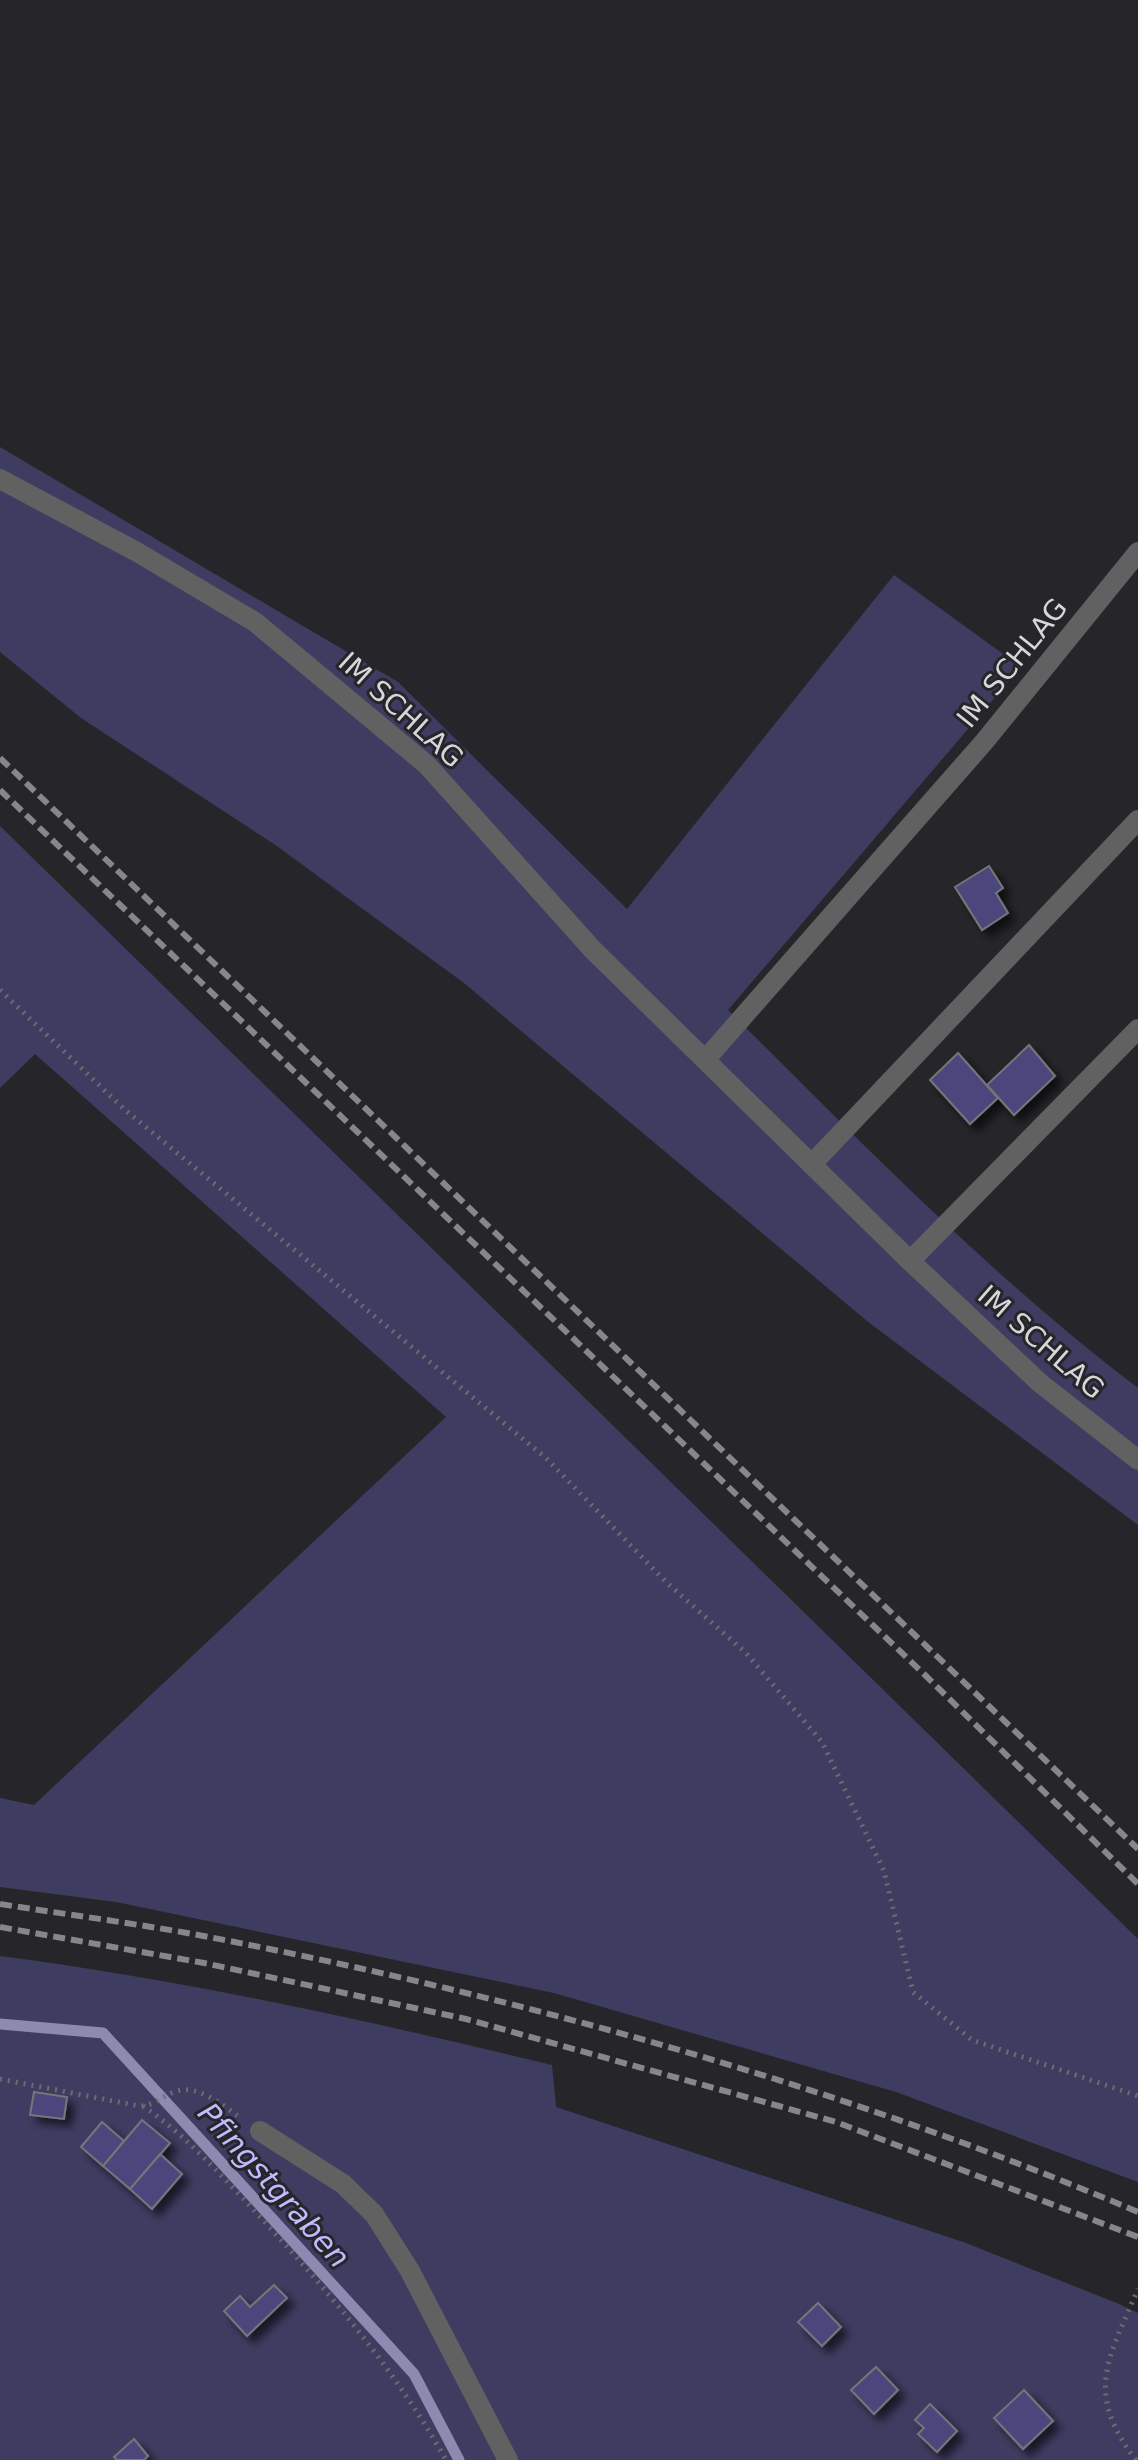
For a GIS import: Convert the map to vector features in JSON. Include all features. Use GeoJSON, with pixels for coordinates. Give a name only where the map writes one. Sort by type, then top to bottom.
{"type":"FeatureCollection","features":[{"type":"Feature","properties":{"kind":"street","name":"IM SCHLAG"},"geometry":{"type":"LineString","coordinates":[[0,479],[137,552],[255,622],[427,765],[593,950],[910,1261],[1040,1383],[1138,1460]]}},
{"type":"Feature","properties":{"kind":"street","name":"IM SCHLAG"},"geometry":{"type":"LineString","coordinates":[[705,1060],[984,742],[1138,552]]}},
{"type":"Feature","properties":{"kind":"street"},"geometry":{"type":"LineString","coordinates":[[812,1164],[1138,820]]}},
{"type":"Feature","properties":{"kind":"street"},"geometry":{"type":"LineString","coordinates":[[910,1261],[1138,1029]]}},
{"type":"Feature","properties":{"kind":"street"},"geometry":{"type":"LineString","coordinates":[[260,2131],[343,2184],[374,2214],[410,2271],[508,2460]]}},
{"type":"Feature","properties":{"kind":"path"},"geometry":{"type":"LineString","coordinates":[[0,990],[124,1109],[546,1458],[666,1582],[746,1653],[822,1742],[884,1871],[913,1992],[972,2040],[1138,2096]]}},
{"type":"Feature","properties":{"kind":"path"},"geometry":{"type":"LineString","coordinates":[[0,2079],[143,2106],[151,2105],[175,2091],[205,2095],[260,2131]]}},
{"type":"Feature","properties":{"kind":"path"},"geometry":{"type":"LineString","coordinates":[[143,2106],[205,2158],[297,2257],[392,2372],[446,2460]]}},
{"type":"Feature","properties":{"kind":"path"},"geometry":{"type":"LineString","coordinates":[[1136,2460],[1117,2435],[1103,2389],[1116,2342],[1138,2289]]}},
{"type":"Feature","properties":{"kind":"shaded area"},"geometry":{"type":"Polygon","coordinates":[[[0,447],[398,682],[627,909],[894,575],[1021,667],[728,1010],[978,1253],[1083,1345],[1138,1388],[1138,1525],[867,1321],[464,983],[274,844],[81,718],[0,652],[0,447]]]}},
{"type":"Feature","properties":{"kind":"shaded area"},"geometry":{"type":"Polygon","coordinates":[[[0,826],[1138,1939],[1138,2182],[896,2092],[554,1993],[116,1902],[0,1887],[0,1798],[34,1805],[446,1417],[35,1054],[0,1088],[0,826]]]}},
{"type":"Feature","properties":{"kind":"shaded area"},"geometry":{"type":"Polygon","coordinates":[[[0,1956],[139,1977],[277,2003],[552,2065],[556,2107],[966,2243],[1119,2304],[1138,2313],[1138,2460],[0,2460],[0,1956]]]}},
{"type":"Feature","properties":{"kind":"building"},"geometry":{"type":"Polygon","coordinates":[[[989,866],[1003,888],[996,893],[1008,913],[982,930],[955,887],[989,866]]]}},
{"type":"Feature","properties":{"kind":"building"},"geometry":{"type":"Polygon","coordinates":[[[1029,1045],[1055,1076],[1014,1115],[987,1085],[1029,1045]]]}},
{"type":"Feature","properties":{"kind":"building"},"geometry":{"type":"Polygon","coordinates":[[[958,1053],[998,1098],[970,1124],[930,1080],[958,1053]]]}},
{"type":"Feature","properties":{"kind":"building"},"geometry":{"type":"Polygon","coordinates":[[[34,2092],[67,2097],[64,2119],[30,2115],[34,2092]]]}},
{"type":"Feature","properties":{"kind":"building"},"geometry":{"type":"Polygon","coordinates":[[[142,2120],[170,2143],[130,2189],[103,2166],[142,2120]]]}},
{"type":"Feature","properties":{"kind":"building"},"geometry":{"type":"Polygon","coordinates":[[[102,2122],[124,2141],[103,2166],[81,2147],[102,2122]]]}},
{"type":"Feature","properties":{"kind":"building"},"geometry":{"type":"Polygon","coordinates":[[[160,2154],[182,2174],[152,2209],[130,2189],[160,2154]]]}},
{"type":"Feature","properties":{"kind":"building"},"geometry":{"type":"Polygon","coordinates":[[[274,2285],[287,2298],[247,2336],[224,2311],[240,2296],[250,2307],[274,2285]]]}},
{"type":"Feature","properties":{"kind":"building"},"geometry":{"type":"Polygon","coordinates":[[[818,2303],[841,2327],[822,2346],[798,2322],[818,2303]]]}},
{"type":"Feature","properties":{"kind":"building"},"geometry":{"type":"Polygon","coordinates":[[[876,2367],[898,2390],[874,2414],[851,2390],[876,2367]]]}},
{"type":"Feature","properties":{"kind":"building"},"geometry":{"type":"Polygon","coordinates":[[[1024,2390],[1053,2421],[1023,2449],[994,2418],[1024,2390]]]}},
{"type":"Feature","properties":{"kind":"building"},"geometry":{"type":"Polygon","coordinates":[[[930,2404],[957,2431],[937,2452],[918,2434],[924,2428],[915,2420],[930,2404]]]}},
{"type":"Feature","properties":{"kind":"building"},"geometry":{"type":"Polygon","coordinates":[[[134,2439],[148,2456],[144,2460],[117,2460],[114,2457],[134,2439]]]}},
{"type":"Feature","properties":{"kind":"waterway","name":"Pfingstgraben"},"geometry":{"type":"LineString","coordinates":[[0,2024],[103,2033],[414,2374],[459,2460]]}},
{"type":"Feature","properties":{"kind":"railway"},"geometry":{"type":"LineString","coordinates":[[0,758],[1138,1849]]}},
{"type":"Feature","properties":{"kind":"railway"},"geometry":{"type":"LineString","coordinates":[[0,790],[926,1676],[1138,1884]]}},
{"type":"Feature","properties":{"kind":"railway"},"geometry":{"type":"LineString","coordinates":[[0,1904],[209,1937],[327,1961],[563,2018],[681,2050],[914,2125],[1138,2212]]}},
{"type":"Feature","properties":{"kind":"railway"},"geometry":{"type":"LineString","coordinates":[[0,1927],[204,1963],[466,2019],[836,2122],[1138,2237]]}}]}
